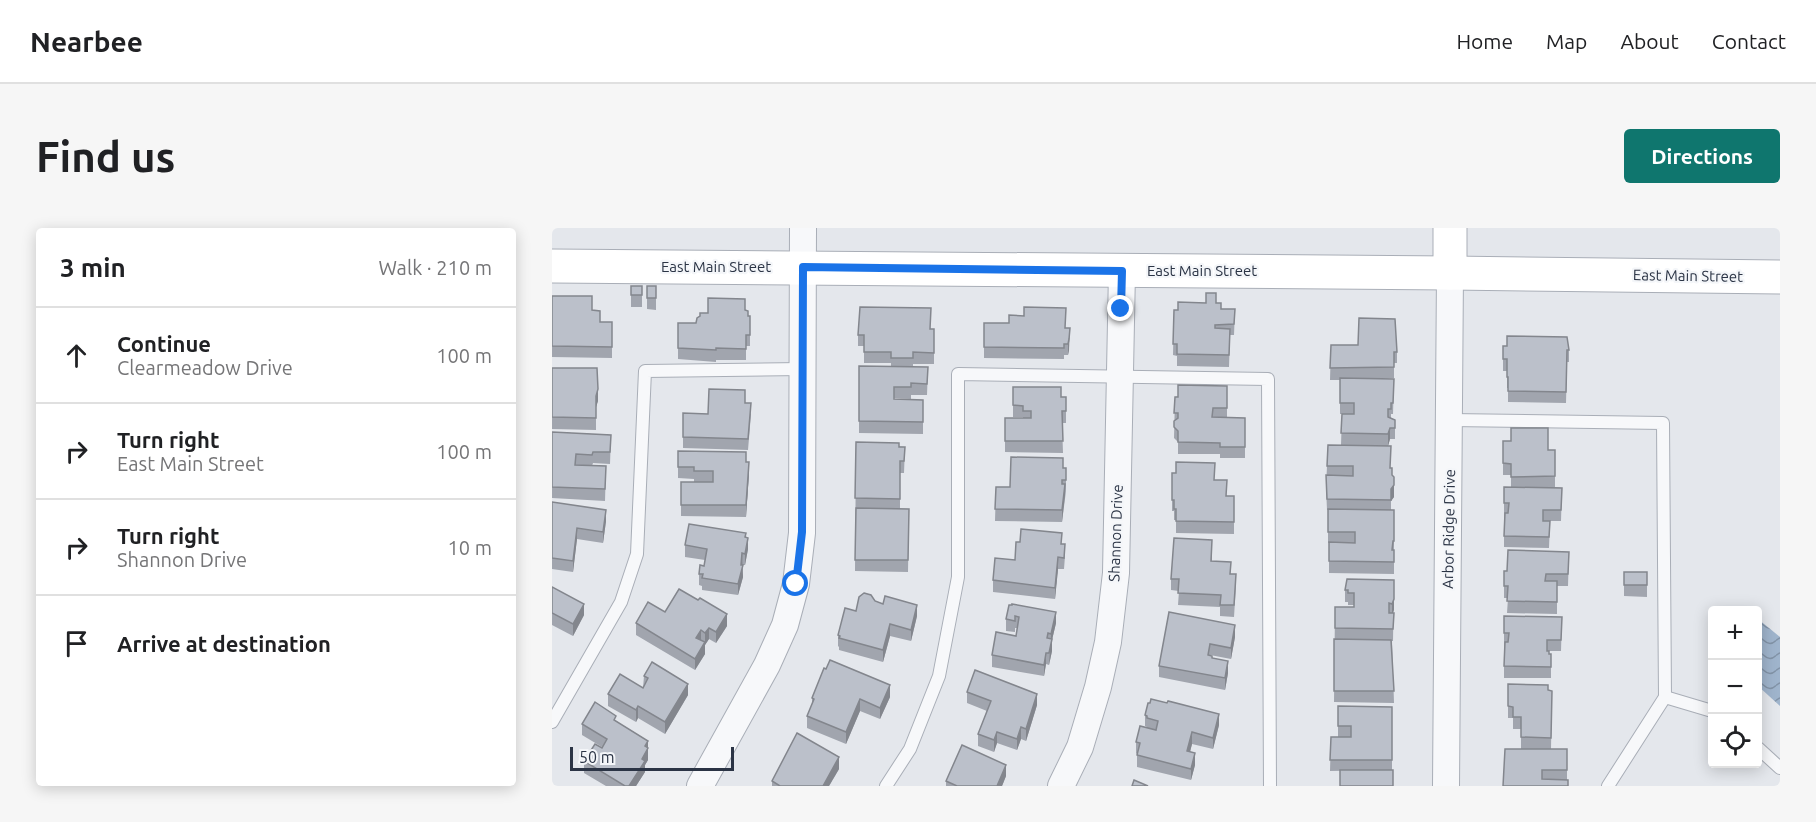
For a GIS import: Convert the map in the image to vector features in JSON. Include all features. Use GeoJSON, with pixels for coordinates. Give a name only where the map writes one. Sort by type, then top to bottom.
{"type":"FeatureCollection","features":[{"type":"Feature","properties":{"kind":"main road"},"geometry":{"type":"LineString","coordinates":[[1450,228],[1450,273]]}},
{"type":"Feature","properties":{"kind":"main road","name":"East Main Street"},"geometry":{"type":"LineString","coordinates":[[552,266],[1780,277]]}},
{"type":"Feature","properties":{"kind":"street"},"geometry":{"type":"LineString","coordinates":[[700,786],[767,665],[785,624],[796,584],[802,532],[803,228]]}},
{"type":"Feature","properties":{"kind":"street","name":"Shannon Drive"},"geometry":{"type":"LineString","coordinates":[[1061,786],[1080,747],[1098,687],[1108,642],[1116,573],[1122,271]]}},
{"type":"Feature","properties":{"kind":"street","name":"Arbor Ridge Drive"},"geometry":{"type":"LineString","coordinates":[[1446,786],[1450,273]]}},
{"type":"Feature","properties":{"kind":"lane"},"geometry":{"type":"LineString","coordinates":[[552,722],[621,602],[637,554],[645,371],[802,369]]}},
{"type":"Feature","properties":{"kind":"lane"},"geometry":{"type":"LineString","coordinates":[[886,786],[910,749],[939,676],[958,577],[958,374],[1268,379],[1270,786]]}},
{"type":"Feature","properties":{"kind":"lane"},"geometry":{"type":"LineString","coordinates":[[1450,420],[1663,423],[1665,697],[1608,786]]}},
{"type":"Feature","properties":{"kind":"lane"},"geometry":{"type":"LineString","coordinates":[[1665,697],[1708,710]]}},
{"type":"Feature","properties":{"kind":"lane"},"geometry":{"type":"LineString","coordinates":[[1762,752],[1780,768]]}},
{"type":"Feature","properties":{"kind":"water"},"geometry":{"type":"Polygon","coordinates":[[[1762,622],[1780,637],[1780,706],[1762,690],[1762,622]]]}},
{"type":"Feature","properties":{"kind":"building"},"geometry":{"type":"Polygon","coordinates":[[[631,286],[642,286],[642,295],[631,295],[631,286]]]}},
{"type":"Feature","properties":{"kind":"building"},"geometry":{"type":"Polygon","coordinates":[[[647,286],[656,286],[656,298],[647,298],[647,286]]]}},
{"type":"Feature","properties":{"kind":"building"},"geometry":{"type":"Polygon","coordinates":[[[1206,293],[1216,293],[1216,303],[1221,303],[1221,309],[1235,309],[1234,324],[1215,325],[1215,328],[1230,329],[1229,355],[1177,354],[1177,344],[1173,344],[1174,310],[1178,310],[1178,302],[1206,303],[1206,293]]]}},
{"type":"Feature","properties":{"kind":"building"},"geometry":{"type":"Polygon","coordinates":[[[552,296],[592,296],[592,310],[600,311],[600,322],[612,322],[612,347],[552,346],[552,296]]]}},
{"type":"Feature","properties":{"kind":"building"},"geometry":{"type":"Polygon","coordinates":[[[708,298],[745,299],[745,310],[750,316],[750,335],[746,335],[746,349],[678,348],[678,323],[696,323],[700,313],[708,313],[708,298]]]}},
{"type":"Feature","properties":{"kind":"building"},"geometry":{"type":"Polygon","coordinates":[[[860,307],[931,308],[930,329],[934,329],[934,353],[913,352],[913,358],[891,358],[891,352],[864,352],[864,335],[858,335],[860,307]]]}},
{"type":"Feature","properties":{"kind":"building"},"geometry":{"type":"Polygon","coordinates":[[[1024,307],[1066,308],[1065,328],[1070,328],[1068,344],[1064,344],[1064,348],[984,347],[984,323],[1009,323],[1009,315],[1024,316],[1024,307]]]}},
{"type":"Feature","properties":{"kind":"building"},"geometry":{"type":"Polygon","coordinates":[[[1359,318],[1395,319],[1397,352],[1394,352],[1394,367],[1330,368],[1331,345],[1358,345],[1359,318]]]}},
{"type":"Feature","properties":{"kind":"building"},"geometry":{"type":"Polygon","coordinates":[[[1507,336],[1567,337],[1569,350],[1567,350],[1566,392],[1508,391],[1507,359],[1503,359],[1503,346],[1507,346],[1507,336]]]}},
{"type":"Feature","properties":{"kind":"building"},"geometry":{"type":"Polygon","coordinates":[[[859,366],[928,367],[927,384],[911,383],[911,387],[894,387],[894,399],[923,400],[923,422],[859,421],[859,366]]]}},
{"type":"Feature","properties":{"kind":"building"},"geometry":{"type":"Polygon","coordinates":[[[552,368],[597,368],[596,418],[552,417],[552,368]]]}},
{"type":"Feature","properties":{"kind":"building"},"geometry":{"type":"Polygon","coordinates":[[[1340,378],[1394,379],[1393,403],[1391,403],[1391,409],[1388,409],[1388,417],[1395,420],[1395,428],[1390,428],[1388,434],[1341,433],[1342,414],[1354,414],[1354,403],[1340,403],[1340,378]]]}},
{"type":"Feature","properties":{"kind":"building"},"geometry":{"type":"Polygon","coordinates":[[[1178,385],[1227,386],[1227,408],[1213,408],[1212,417],[1245,418],[1245,447],[1220,447],[1220,443],[1178,442],[1178,431],[1174,427],[1174,421],[1178,418],[1178,413],[1174,413],[1178,385]]]}},
{"type":"Feature","properties":{"kind":"building"},"geometry":{"type":"Polygon","coordinates":[[[1013,387],[1061,387],[1061,397],[1066,397],[1066,411],[1062,411],[1063,441],[1005,441],[1005,418],[1031,418],[1031,411],[1023,411],[1023,406],[1013,405],[1013,387]]]}},
{"type":"Feature","properties":{"kind":"building"},"geometry":{"type":"Polygon","coordinates":[[[709,389],[745,390],[745,403],[751,403],[748,439],[683,437],[683,413],[708,414],[709,389]]]}},
{"type":"Feature","properties":{"kind":"building"},"geometry":{"type":"Polygon","coordinates":[[[1511,428],[1548,428],[1548,450],[1555,450],[1555,476],[1511,477],[1511,464],[1503,463],[1503,441],[1511,441],[1511,428]]]}},
{"type":"Feature","properties":{"kind":"building"},"geometry":{"type":"Polygon","coordinates":[[[552,432],[611,435],[610,452],[593,452],[592,455],[576,454],[575,465],[606,466],[605,489],[552,487],[552,432]]]}},
{"type":"Feature","properties":{"kind":"building"},"geometry":{"type":"Polygon","coordinates":[[[856,442],[899,443],[899,447],[905,447],[904,461],[900,461],[900,499],[855,498],[856,442]]]}},
{"type":"Feature","properties":{"kind":"building"},"geometry":{"type":"Polygon","coordinates":[[[1328,445],[1391,446],[1390,468],[1392,468],[1394,485],[1391,489],[1391,500],[1327,499],[1326,475],[1353,476],[1353,466],[1327,466],[1328,445]]]}},
{"type":"Feature","properties":{"kind":"building"},"geometry":{"type":"Polygon","coordinates":[[[678,451],[746,452],[746,462],[749,462],[746,505],[681,505],[681,482],[713,482],[713,471],[694,471],[694,467],[678,467],[678,451]]]}},
{"type":"Feature","properties":{"kind":"building"},"geometry":{"type":"Polygon","coordinates":[[[1011,457],[1063,458],[1066,480],[1062,480],[1062,484],[1065,484],[1062,510],[995,509],[996,487],[1010,487],[1011,457]]]}},
{"type":"Feature","properties":{"kind":"building"},"geometry":{"type":"Polygon","coordinates":[[[1176,462],[1215,463],[1214,480],[1227,480],[1226,496],[1234,496],[1234,522],[1176,521],[1176,509],[1174,509],[1174,500],[1172,500],[1172,473],[1176,473],[1176,462]]]}},
{"type":"Feature","properties":{"kind":"building"},"geometry":{"type":"Polygon","coordinates":[[[1504,487],[1562,488],[1561,510],[1543,510],[1543,521],[1550,521],[1549,537],[1504,536],[1505,513],[1508,513],[1509,503],[1504,503],[1504,487]]]}},
{"type":"Feature","properties":{"kind":"building"},"geometry":{"type":"Polygon","coordinates":[[[552,502],[606,510],[603,532],[577,528],[573,561],[552,558],[552,502]]]}},
{"type":"Feature","properties":{"kind":"building"},"geometry":{"type":"Polygon","coordinates":[[[856,508],[909,509],[908,560],[855,560],[856,508]]]}},
{"type":"Feature","properties":{"kind":"building"},"geometry":{"type":"Polygon","coordinates":[[[1328,509],[1394,510],[1392,550],[1394,550],[1394,562],[1329,561],[1329,542],[1355,543],[1355,532],[1328,532],[1328,509]]]}},
{"type":"Feature","properties":{"kind":"building"},"geometry":{"type":"Polygon","coordinates":[[[689,524],[746,533],[745,537],[748,538],[745,554],[742,553],[741,565],[743,565],[738,584],[702,578],[703,574],[699,574],[700,565],[704,566],[707,549],[685,545],[689,524]]]}},
{"type":"Feature","properties":{"kind":"building"},"geometry":{"type":"Polygon","coordinates":[[[1021,529],[1062,533],[1061,544],[1065,544],[1064,558],[1058,557],[1055,588],[993,580],[995,558],[1015,560],[1016,542],[1020,542],[1021,529]]]}},
{"type":"Feature","properties":{"kind":"building"},"geometry":{"type":"Polygon","coordinates":[[[1174,538],[1212,540],[1211,561],[1231,562],[1230,574],[1236,574],[1234,605],[1220,605],[1221,595],[1178,593],[1179,579],[1171,579],[1174,538]]]}},
{"type":"Feature","properties":{"kind":"building"},"geometry":{"type":"Polygon","coordinates":[[[1508,550],[1569,552],[1568,574],[1546,574],[1545,581],[1557,581],[1557,602],[1507,601],[1508,586],[1504,586],[1504,571],[1507,571],[1508,550]]]}},
{"type":"Feature","properties":{"kind":"building"},"geometry":{"type":"Polygon","coordinates":[[[1624,572],[1647,572],[1647,585],[1624,585],[1624,572]]]}},
{"type":"Feature","properties":{"kind":"building"},"geometry":{"type":"Polygon","coordinates":[[[1347,579],[1394,580],[1394,599],[1392,604],[1389,603],[1389,613],[1394,613],[1393,629],[1335,628],[1335,607],[1354,607],[1354,593],[1348,593],[1348,590],[1345,590],[1347,579]]]}},
{"type":"Feature","properties":{"kind":"building"},"geometry":{"type":"Polygon","coordinates":[[[552,587],[584,604],[573,624],[552,613],[552,587]]]}},
{"type":"Feature","properties":{"kind":"building"},"geometry":{"type":"Polygon","coordinates":[[[679,589],[727,614],[716,632],[709,628],[705,633],[701,630],[696,638],[705,642],[695,659],[636,623],[648,602],[665,612],[679,589]]]}},
{"type":"Feature","properties":{"kind":"building"},"geometry":{"type":"Polygon","coordinates":[[[864,593],[883,604],[885,596],[917,605],[911,630],[890,624],[883,650],[839,638],[838,635],[845,608],[856,611],[859,597],[864,593]]]}},
{"type":"Feature","properties":{"kind":"building"},"geometry":{"type":"Polygon","coordinates":[[[1009,605],[1056,612],[1051,634],[1048,633],[1047,638],[1052,639],[1044,665],[992,655],[996,632],[1016,636],[1019,617],[1015,616],[1015,621],[1006,619],[1009,605]]]}},
{"type":"Feature","properties":{"kind":"building"},"geometry":{"type":"Polygon","coordinates":[[[1169,612],[1235,625],[1231,648],[1210,644],[1208,655],[1228,661],[1225,678],[1159,666],[1169,612]]]}},
{"type":"Feature","properties":{"kind":"building"},"geometry":{"type":"Polygon","coordinates":[[[1504,616],[1562,617],[1561,640],[1547,640],[1547,651],[1551,654],[1551,667],[1504,666],[1505,642],[1508,642],[1509,633],[1504,633],[1504,616]]]}},
{"type":"Feature","properties":{"kind":"building"},"geometry":{"type":"Polygon","coordinates":[[[1334,639],[1391,640],[1394,691],[1334,691],[1334,639]]]}},
{"type":"Feature","properties":{"kind":"building"},"geometry":{"type":"Polygon","coordinates":[[[830,660],[890,685],[880,708],[860,699],[846,732],[807,716],[824,668],[826,669],[830,660]]]}},
{"type":"Feature","properties":{"kind":"building"},"geometry":{"type":"Polygon","coordinates":[[[652,662],[688,684],[665,722],[638,706],[636,710],[608,694],[620,674],[643,688],[648,678],[644,676],[652,662]]]}},
{"type":"Feature","properties":{"kind":"building"},"geometry":{"type":"Polygon","coordinates":[[[975,670],[1037,694],[1026,729],[1021,727],[1017,739],[997,732],[994,740],[978,734],[991,701],[967,692],[975,670]]]}},
{"type":"Feature","properties":{"kind":"building"},"geometry":{"type":"Polygon","coordinates":[[[1508,684],[1548,685],[1548,690],[1552,691],[1551,738],[1521,737],[1521,717],[1513,717],[1513,707],[1508,706],[1508,684]]]}},
{"type":"Feature","properties":{"kind":"building"},"geometry":{"type":"Polygon","coordinates":[[[1151,699],[1219,714],[1213,738],[1192,732],[1187,751],[1195,753],[1191,769],[1137,755],[1140,743],[1136,742],[1140,726],[1156,730],[1158,721],[1147,718],[1145,715],[1151,699]]]}},
{"type":"Feature","properties":{"kind":"building"},"geometry":{"type":"Polygon","coordinates":[[[595,702],[616,716],[614,720],[648,741],[645,746],[648,748],[642,759],[645,761],[629,786],[625,786],[584,761],[595,744],[602,748],[607,739],[582,724],[595,702]]]}},
{"type":"Feature","properties":{"kind":"building"},"geometry":{"type":"Polygon","coordinates":[[[1338,706],[1392,707],[1392,760],[1330,760],[1331,737],[1351,737],[1351,726],[1338,726],[1338,706]]]}},
{"type":"Feature","properties":{"kind":"building"},"geometry":{"type":"Polygon","coordinates":[[[797,733],[839,757],[823,786],[780,786],[772,781],[797,733]]]}},
{"type":"Feature","properties":{"kind":"building"},"geometry":{"type":"Polygon","coordinates":[[[962,745],[1006,765],[997,786],[957,786],[946,781],[962,745]]]}},
{"type":"Feature","properties":{"kind":"building"},"geometry":{"type":"Polygon","coordinates":[[[1505,749],[1567,749],[1567,770],[1542,770],[1542,779],[1568,780],[1568,786],[1503,786],[1505,749]]]}},
{"type":"Feature","properties":{"kind":"building"},"geometry":{"type":"Polygon","coordinates":[[[1340,770],[1393,770],[1393,786],[1340,786],[1340,770]]]}},
{"type":"Feature","properties":{"kind":"building"},"geometry":{"type":"Polygon","coordinates":[[[1134,780],[1148,786],[1132,786],[1134,780]]]}},
{"type":"Feature","properties":{"kind":"route"},"geometry":{"type":"LineString","coordinates":[[796,584],[802,532],[803,267],[1122,271],[1121,309]]}}]}
